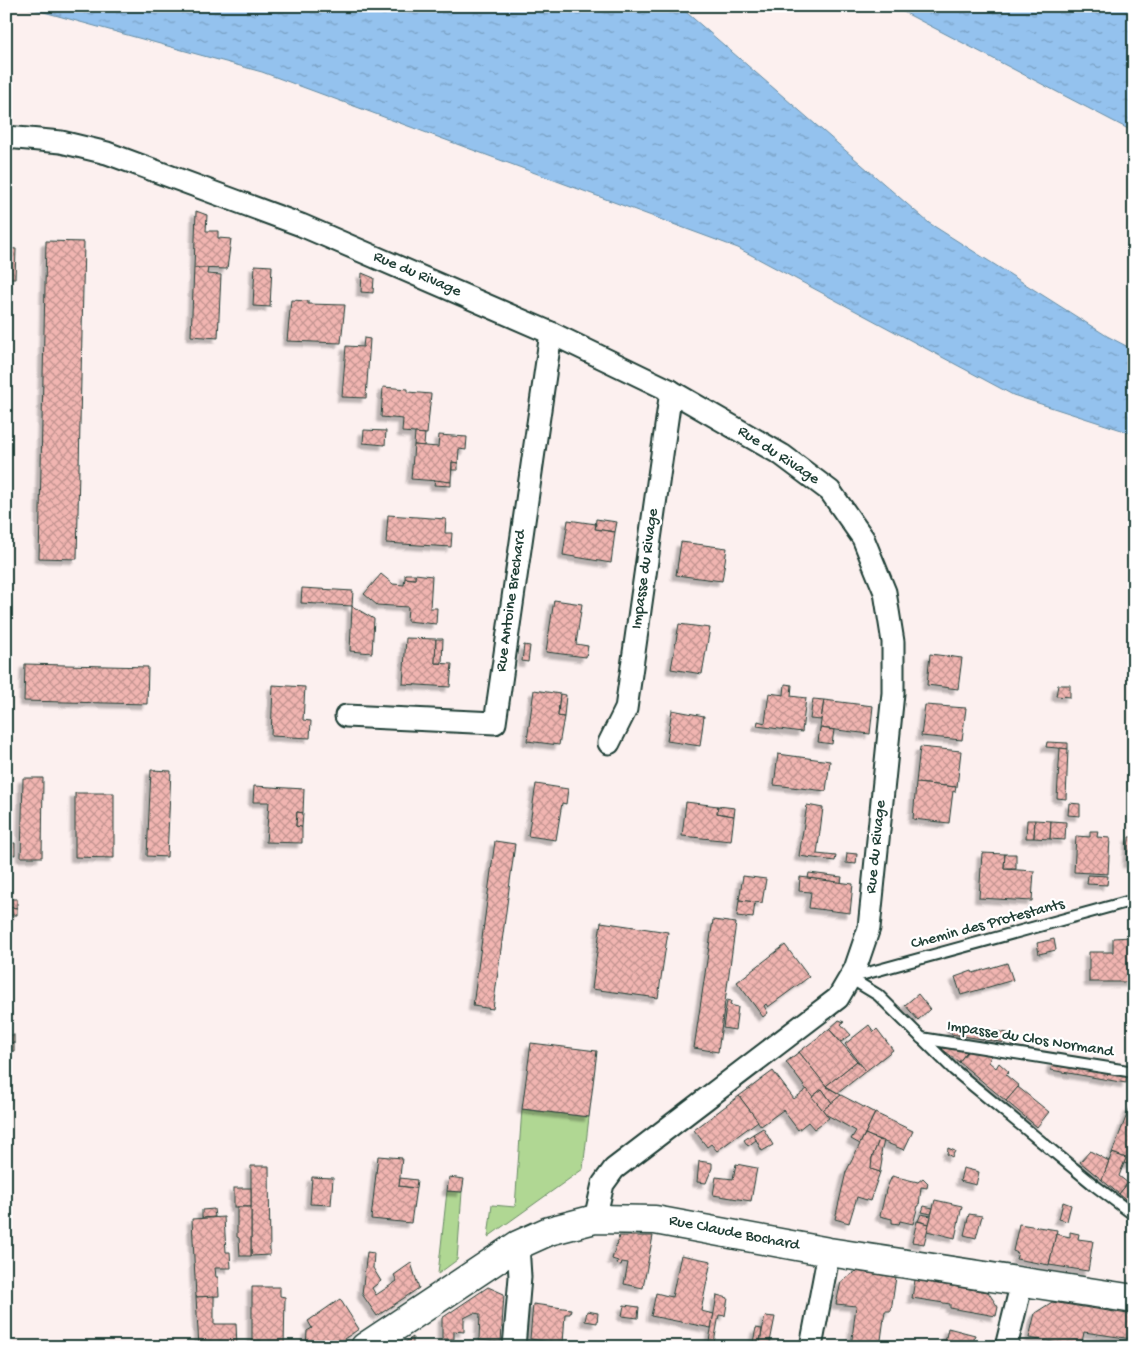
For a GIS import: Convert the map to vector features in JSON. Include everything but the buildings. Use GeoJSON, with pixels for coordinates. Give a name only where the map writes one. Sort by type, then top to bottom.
{"type":"FeatureCollection","features":[{"type":"Feature","properties":{"kind":"main road","name":"Rue Claude Bochard"},"geometry":{"type":"LineString","coordinates":[[365,1347],[518,1245],[549,1231],[594,1219],[655,1220],[829,1252],[1134,1299]]}},
{"type":"Feature","properties":{"kind":"street","name":"Rue du Rivage"},"geometry":{"type":"LineString","coordinates":[[6,137],[61,142],[107,153],[301,225],[551,333],[671,391],[782,455],[830,491],[863,538],[885,592],[893,642],[893,693],[869,928],[855,969],[838,998],[614,1169],[603,1184],[594,1219]]}},
{"type":"Feature","properties":{"kind":"street","name":"Rue Antoine Brechard"},"geometry":{"type":"LineString","coordinates":[[346,716],[495,722],[551,333]]}},
{"type":"Feature","properties":{"kind":"street","name":"Impasse du Rivage"},"geometry":{"type":"LineString","coordinates":[[609,743],[626,710],[671,391]]}},
{"type":"Feature","properties":{"kind":"street"},"geometry":{"type":"LineString","coordinates":[[514,1347],[520,1277],[518,1245]]}},
{"type":"Feature","properties":{"kind":"street"},"geometry":{"type":"LineString","coordinates":[[811,1347],[829,1252]]}},
{"type":"Feature","properties":{"kind":"street"},"geometry":{"type":"LineString","coordinates":[[1006,1347],[1022,1282]]}},
{"type":"Feature","properties":{"kind":"lane","name":"Chemin des Protestants"},"geometry":{"type":"LineString","coordinates":[[850,978],[1134,900]]}},
{"type":"Feature","properties":{"kind":"lane"},"geometry":{"type":"LineString","coordinates":[[850,978],[878,995],[954,1070],[1094,1185],[1134,1215]]}},
{"type":"Feature","properties":{"kind":"lane","name":"Impasse du Clos Normand"},"geometry":{"type":"LineString","coordinates":[[921,1038],[1134,1072]]}},
{"type":"Feature","properties":{"kind":"green space"},"geometry":{"type":"Polygon","coordinates":[[[522,1109],[589,1117],[583,1169],[488,1237],[492,1205],[515,1207],[522,1109]]]}},
{"type":"Feature","properties":{"kind":"green space"},"geometry":{"type":"Polygon","coordinates":[[[447,1191],[462,1192],[457,1260],[438,1274],[447,1191]]]}},
{"type":"Feature","properties":{"kind":"water"},"geometry":{"type":"Polygon","coordinates":[[[22,6],[679,6],[929,223],[1107,336],[1134,350],[1134,434],[1013,395],[738,248],[262,72],[22,6]]]}},
{"type":"Feature","properties":{"kind":"water"},"geometry":{"type":"Polygon","coordinates":[[[892,6],[1134,6],[1134,132],[892,6]]]}}]}
